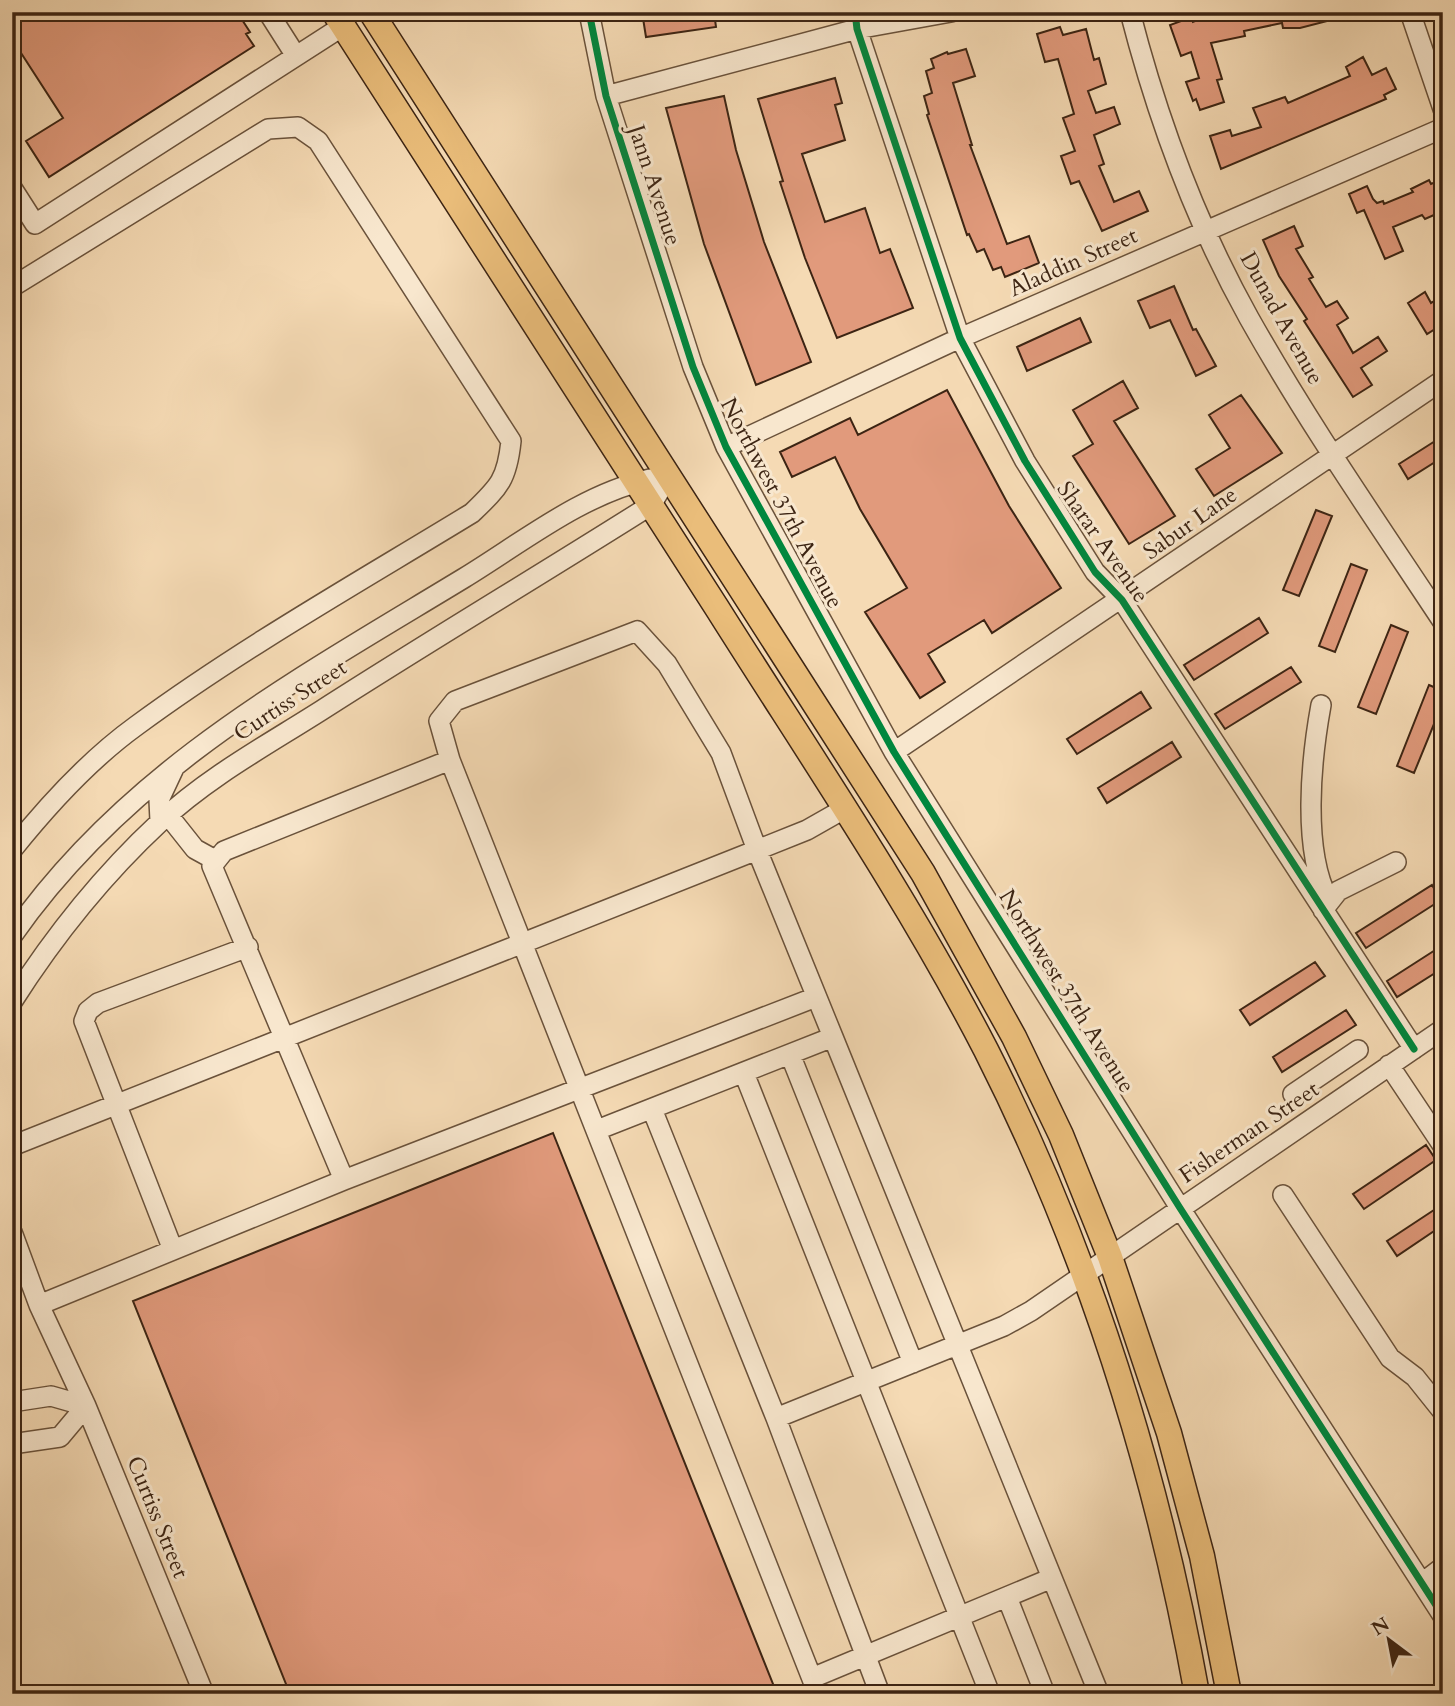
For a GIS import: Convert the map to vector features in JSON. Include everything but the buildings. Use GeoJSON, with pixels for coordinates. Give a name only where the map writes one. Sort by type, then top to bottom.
{"type":"FeatureCollection","features":[{"type":"Feature","properties":{"kind":"main road"},"geometry":{"type":"LineString","coordinates":[[371,12],[923,873],[972,957],[1061,1135],[1110,1257],[1169,1433],[1202,1556],[1228,1694]]}},
{"type":"Feature","properties":{"kind":"main road"},"geometry":{"type":"LineString","coordinates":[[338,19],[844,809],[986,1050],[1048,1189],[1122,1384],[1176,1584],[1197,1694]]}},
{"type":"Feature","properties":{"kind":"street"},"geometry":{"type":"LineString","coordinates":[[268,12],[296,56]]}},
{"type":"Feature","properties":{"kind":"street","name":"Jann Avenue"},"geometry":{"type":"LineString","coordinates":[[589,12],[606,96],[693,367]]}},
{"type":"Feature","properties":{"kind":"street"},"geometry":{"type":"LineString","coordinates":[[606,96],[856,20],[951,12]]}},
{"type":"Feature","properties":{"kind":"street","name":"Dunad Avenue"},"geometry":{"type":"LineString","coordinates":[[1130,12],[1150,91],[1207,230],[1248,317],[1333,454],[1443,622]]}},
{"type":"Feature","properties":{"kind":"street"},"geometry":{"type":"LineString","coordinates":[[1410,12],[1443,109]]}},
{"type":"Feature","properties":{"kind":"street"},"geometry":{"type":"LineString","coordinates":[[12,188],[35,223],[296,56],[338,19]]}},
{"type":"Feature","properties":{"kind":"street","name":"Sharar Avenue"},"geometry":{"type":"LineString","coordinates":[[856,20],[960,338],[1025,461],[1095,572],[1122,600],[1326,905],[1414,1049]]}},
{"type":"Feature","properties":{"kind":"street"},"geometry":{"type":"LineString","coordinates":[[12,287],[268,129],[298,127],[318,141],[511,441],[509,460],[500,485],[472,513],[229,664],[134,727],[72,782],[12,850]]}},
{"type":"Feature","properties":{"kind":"street","name":"Aladdin Street"},"geometry":{"type":"LineString","coordinates":[[726,447],[960,338],[1443,128]]}},
{"type":"Feature","properties":{"kind":"street","name":"Northwest 37th Avenue"},"geometry":{"type":"LineString","coordinates":[[693,367],[726,447],[894,752],[1180,1208],[1443,1616]]}},
{"type":"Feature","properties":{"kind":"street","name":"Sabur Lane"},"geometry":{"type":"LineString","coordinates":[[894,752],[1443,380]]}},
{"type":"Feature","properties":{"kind":"street"},"geometry":{"type":"LineString","coordinates":[[651,505],[669,475]]}},
{"type":"Feature","properties":{"kind":"street","name":"Curtiss Street"},"geometry":{"type":"LineString","coordinates":[[12,936],[55,878],[98,831],[176,764],[343,651],[598,496],[637,482],[669,475]]}},
{"type":"Feature","properties":{"kind":"street","name":"Curtiss Street"},"geometry":{"type":"LineString","coordinates":[[12,1002],[86,900],[164,818],[256,752],[651,505]]}},
{"type":"Feature","properties":{"kind":"street"},"geometry":{"type":"LineString","coordinates":[[1052,1578],[865,1656],[815,1686],[450,760],[439,721],[455,701],[637,632],[667,664],[721,752],[757,850],[959,1345],[1099,1694]]}},
{"type":"Feature","properties":{"kind":"street"},"geometry":{"type":"LineString","coordinates":[[1321,705],[1313,789],[1314,851],[1318,879],[1326,905]]}},
{"type":"Feature","properties":{"kind":"street"},"geometry":{"type":"LineString","coordinates":[[344,1181],[248,947],[214,872],[215,860],[224,851],[450,760]]}},
{"type":"Feature","properties":{"kind":"street"},"geometry":{"type":"LineString","coordinates":[[176,764],[159,800],[164,818],[195,849],[215,860]]}},
{"type":"Feature","properties":{"kind":"street"},"geometry":{"type":"LineString","coordinates":[[12,1146],[807,830],[844,809]]}},
{"type":"Feature","properties":{"kind":"street"},"geometry":{"type":"LineString","coordinates":[[1326,905],[1338,891],[1396,862]]}},
{"type":"Feature","properties":{"kind":"street"},"geometry":{"type":"LineString","coordinates":[[173,1250],[84,1021],[88,1011],[99,1003],[248,947]]}},
{"type":"Feature","properties":{"kind":"street"},"geometry":{"type":"LineString","coordinates":[[39,1305],[344,1181],[817,997]]}},
{"type":"Feature","properties":{"kind":"street","name":"Fisherman Street"},"geometry":{"type":"LineString","coordinates":[[776,1418],[1004,1326],[1083,1276],[1443,1028]]}},
{"type":"Feature","properties":{"kind":"street"},"geometry":{"type":"LineString","coordinates":[[597,1130],[833,1037]]}},
{"type":"Feature","properties":{"kind":"street"},"geometry":{"type":"LineString","coordinates":[[1293,1094],[1358,1050]]}},
{"type":"Feature","properties":{"kind":"street"},"geometry":{"type":"LineString","coordinates":[[790,1054],[913,1363]]}},
{"type":"Feature","properties":{"kind":"street"},"geometry":{"type":"LineString","coordinates":[[1389,1065],[1443,1146]]}},
{"type":"Feature","properties":{"kind":"street"},"geometry":{"type":"LineString","coordinates":[[1327,1071],[1345,1097]]}},
{"type":"Feature","properties":{"kind":"street"},"geometry":{"type":"LineString","coordinates":[[744,1073],[990,1694]]}},
{"type":"Feature","properties":{"kind":"street"},"geometry":{"type":"LineString","coordinates":[[652,1109],[776,1418],[880,1694]]}},
{"type":"Feature","properties":{"kind":"street"},"geometry":{"type":"LineString","coordinates":[[1283,1195],[1390,1358],[1415,1377],[1443,1412]]}},
{"type":"Feature","properties":{"kind":"street","name":"Curtiss Street"},"geometry":{"type":"LineString","coordinates":[[12,1232],[39,1305],[86,1406],[204,1694]]}},
{"type":"Feature","properties":{"kind":"street"},"geometry":{"type":"LineString","coordinates":[[12,1402],[51,1396],[86,1406],[60,1437],[12,1444]]}},
{"type":"Feature","properties":{"kind":"street"},"geometry":{"type":"LineString","coordinates":[[1422,1583],[1443,1567]]}},
{"type":"Feature","properties":{"kind":"street"},"geometry":{"type":"LineString","coordinates":[[1007,1597],[1045,1694]]}},
{"type":"Feature","properties":{"kind":"cycle path"},"geometry":{"type":"LineString","coordinates":[[589,12],[606,96],[693,367],[726,447],[894,752],[1180,1208],[1443,1616]]}},
{"type":"Feature","properties":{"kind":"cycle path"},"geometry":{"type":"LineString","coordinates":[[855,12],[857,29],[960,338],[1025,461],[1095,572],[1122,600],[1414,1049]]}}]}
